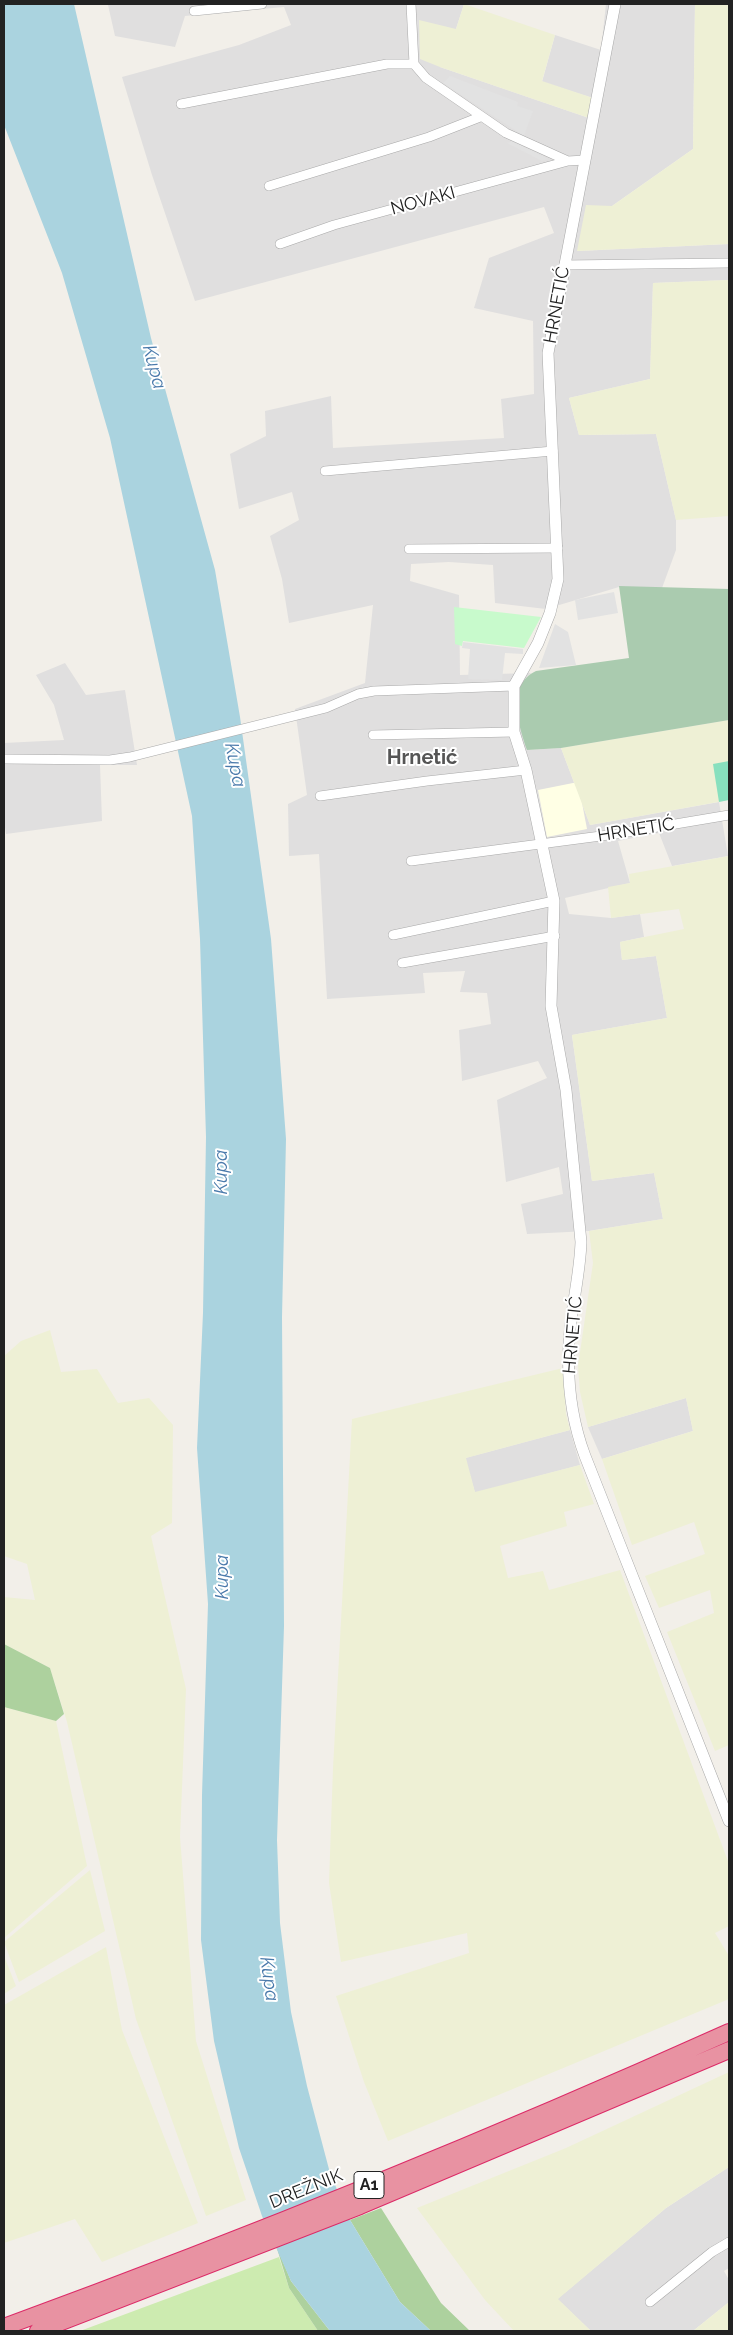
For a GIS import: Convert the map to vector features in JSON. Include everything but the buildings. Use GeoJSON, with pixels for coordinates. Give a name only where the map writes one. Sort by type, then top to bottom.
{"type":"FeatureCollection","features":[{"type":"Feature","properties":{"kind":"highway","name":"DREŽNIK"},"geometry":{"type":"LineString","coordinates":[[4,2327],[391,2176],[729,2032]]}},
{"type":"Feature","properties":{"kind":"highway","name":"DREŽNIK"},"geometry":{"type":"LineString","coordinates":[[38,2331],[360,2206],[729,2050]]}},
{"type":"Feature","properties":{"kind":"street"},"geometry":{"type":"LineString","coordinates":[[194,11],[262,4]]}},
{"type":"Feature","properties":{"kind":"street"},"geometry":{"type":"LineString","coordinates":[[181,104],[387,64],[414,64],[411,4]]}},
{"type":"Feature","properties":{"kind":"street"},"geometry":{"type":"LineString","coordinates":[[584,160],[614,4]]}},
{"type":"Feature","properties":{"kind":"street","name":"NOVAKI"},"geometry":{"type":"LineString","coordinates":[[414,64],[426,78],[480,117],[506,133],[568,161]]}},
{"type":"Feature","properties":{"kind":"street"},"geometry":{"type":"LineString","coordinates":[[269,186],[429,137],[480,117]]}},
{"type":"Feature","properties":{"kind":"street","name":"NOVAKI"},"geometry":{"type":"LineString","coordinates":[[280,244],[334,226],[568,161],[584,160]]}},
{"type":"Feature","properties":{"kind":"street","name":"HRNETIĆ"},"geometry":{"type":"LineString","coordinates":[[584,160],[548,353],[558,579],[550,612],[538,643],[514,686],[514,732],[526,770],[554,901],[552,1006],[566,1090],[581,1242],[580,1267],[569,1347],[569,1376],[574,1421],[585,1456],[729,1821]]}},
{"type":"Feature","properties":{"kind":"street"},"geometry":{"type":"LineString","coordinates":[[564,265],[729,263]]}},
{"type":"Feature","properties":{"kind":"street"},"geometry":{"type":"LineString","coordinates":[[325,471],[553,451]]}},
{"type":"Feature","properties":{"kind":"street"},"geometry":{"type":"LineString","coordinates":[[409,549],[558,548]]}},
{"type":"Feature","properties":{"kind":"street"},"geometry":{"type":"LineString","coordinates":[[4,759],[110,760],[130,757],[293,717],[326,708],[358,694],[374,691],[514,686]]}},
{"type":"Feature","properties":{"kind":"street"},"geometry":{"type":"LineString","coordinates":[[373,735],[514,732]]}},
{"type":"Feature","properties":{"kind":"street"},"geometry":{"type":"LineString","coordinates":[[320,796],[526,770]]}},
{"type":"Feature","properties":{"kind":"street","name":"HRNETIĆ"},"geometry":{"type":"LineString","coordinates":[[542,843],[616,834],[729,815]]}},
{"type":"Feature","properties":{"kind":"street"},"geometry":{"type":"LineString","coordinates":[[411,861],[542,843]]}},
{"type":"Feature","properties":{"kind":"street"},"geometry":{"type":"LineString","coordinates":[[393,935],[554,901]]}},
{"type":"Feature","properties":{"kind":"street"},"geometry":{"type":"LineString","coordinates":[[402,963],[554,936]]}},
{"type":"Feature","properties":{"kind":"street"},"geometry":{"type":"LineString","coordinates":[[650,2302],[712,2252],[729,2242]]}},
{"type":"Feature","properties":{"kind":"shaded area"},"geometry":{"type":"Polygon","coordinates":[[[464,4],[440,67],[589,118],[593,98],[542,82],[555,35],[601,50],[606,4],[695,4],[693,149],[612,206],[578,251],[729,244],[729,280],[653,283],[650,379],[569,398],[579,435],[656,434],[676,520],[676,550],[662,588],[619,587],[546,609],[495,603],[493,565],[449,562],[411,564],[410,581],[459,595],[460,675],[531,673],[523,682],[527,750],[561,748],[590,825],[719,802],[728,856],[672,866],[659,833],[618,841],[630,883],[565,898],[569,914],[611,918],[640,914],[644,937],[620,942],[622,960],[656,956],[667,1018],[572,1035],[592,1181],[654,1173],[663,1219],[589,1231],[527,1234],[521,1204],[563,1194],[559,1167],[506,1182],[497,1100],[547,1078],[538,1061],[462,1081],[459,1030],[491,1024],[487,993],[460,992],[465,971],[423,973],[425,993],[327,999],[319,854],[289,856],[288,804],[307,795],[295,709],[365,683],[373,605],[289,623],[282,579],[270,536],[299,520],[292,492],[239,509],[230,454],[266,436],[265,411],[331,396],[333,448],[504,438],[501,399],[534,394],[533,321],[474,308],[489,258],[554,233],[544,207],[195,301],[152,175],[122,77],[239,45],[291,25],[284,7],[185,16],[175,47],[115,36],[108,5],[464,4]]]}},
{"type":"Feature","properties":{"kind":"shaded area"},"geometry":{"type":"Polygon","coordinates":[[[464,4],[555,35],[542,81],[593,98],[589,118],[420,59],[419,20],[456,29],[464,4]]]}},
{"type":"Feature","properties":{"kind":"shaded area"},"geometry":{"type":"Polygon","coordinates":[[[695,4],[729,4],[729,244],[577,251],[586,205],[612,206],[693,149],[695,4]]]}},
{"type":"Feature","properties":{"kind":"shaded area"},"geometry":{"type":"Polygon","coordinates":[[[450,76],[518,102],[517,106],[533,111],[524,136],[443,83],[450,76]]]}},
{"type":"Feature","properties":{"kind":"shaded area"},"geometry":{"type":"Polygon","coordinates":[[[513,141],[548,159],[542,161],[507,143],[513,141]]]}},
{"type":"Feature","properties":{"kind":"shaded area"},"geometry":{"type":"Polygon","coordinates":[[[729,280],[729,516],[676,520],[656,434],[579,435],[569,398],[650,379],[653,283],[729,280]]]}},
{"type":"Feature","properties":{"kind":"shaded area"},"geometry":{"type":"Polygon","coordinates":[[[619,586],[729,589],[729,720],[561,748],[527,750],[518,718],[517,707],[517,696],[520,686],[526,678],[536,671],[629,658],[619,586]]]}},
{"type":"Feature","properties":{"kind":"shaded area"},"geometry":{"type":"Polygon","coordinates":[[[614,592],[618,613],[578,620],[575,600],[614,592]]]}},
{"type":"Feature","properties":{"kind":"shaded area"},"geometry":{"type":"Polygon","coordinates":[[[555,624],[568,632],[576,665],[539,668],[555,624]]]}},
{"type":"Feature","properties":{"kind":"shaded area"},"geometry":{"type":"Polygon","coordinates":[[[463,642],[523,649],[523,654],[505,653],[502,680],[468,679],[470,649],[462,648],[463,642]]]}},
{"type":"Feature","properties":{"kind":"shaded area"},"geometry":{"type":"Polygon","coordinates":[[[65,663],[86,695],[125,690],[137,765],[100,765],[102,821],[6,834],[4,821],[4,743],[64,740],[54,705],[36,675],[65,663]]]}},
{"type":"Feature","properties":{"kind":"shaded area"},"geometry":{"type":"Polygon","coordinates":[[[729,720],[729,800],[590,825],[561,748],[729,720]]]}},
{"type":"Feature","properties":{"kind":"shaded area"},"geometry":{"type":"Polygon","coordinates":[[[578,782],[587,829],[547,837],[538,790],[578,782]]]}},
{"type":"Feature","properties":{"kind":"shaded area"},"geometry":{"type":"Polygon","coordinates":[[[729,856],[729,1745],[715,1751],[667,1632],[714,1613],[710,1590],[659,1608],[645,1576],[705,1554],[694,1522],[632,1545],[602,1459],[693,1431],[686,1398],[588,1427],[580,1392],[578,1366],[593,1263],[589,1231],[663,1219],[654,1173],[592,1181],[572,1035],[667,1018],[656,956],[622,960],[620,942],[684,929],[679,909],[611,918],[608,887],[630,883],[629,874],[729,856]]]}},
{"type":"Feature","properties":{"kind":"shaded area"},"geometry":{"type":"Polygon","coordinates":[[[50,1330],[61,1372],[97,1369],[118,1403],[149,1398],[173,1425],[172,1523],[151,1536],[186,1689],[180,1837],[196,2041],[246,2200],[206,2216],[136,2019],[67,1722],[50,1668],[4,1644],[4,1597],[35,1600],[27,1564],[4,1556],[4,1356],[21,1341],[50,1330]]]}},
{"type":"Feature","properties":{"kind":"shaded area"},"geometry":{"type":"Polygon","coordinates":[[[563,1368],[566,1414],[570,1430],[466,1458],[475,1492],[580,1465],[594,1504],[564,1512],[567,1526],[500,1546],[508,1578],[543,1571],[549,1590],[620,1570],[729,1864],[729,1926],[715,1933],[729,1956],[729,1999],[388,2141],[364,2082],[336,1996],[469,1953],[467,1933],[341,1962],[329,1883],[333,1768],[352,1419],[563,1368]]]}},
{"type":"Feature","properties":{"kind":"shaded area"},"geometry":{"type":"Polygon","coordinates":[[[686,1398],[693,1431],[602,1459],[588,1427],[686,1398]]]}},
{"type":"Feature","properties":{"kind":"shaded area"},"geometry":{"type":"Polygon","coordinates":[[[570,1430],[580,1465],[475,1493],[465,1458],[570,1430]]]}},
{"type":"Feature","properties":{"kind":"shaded area"},"geometry":{"type":"Polygon","coordinates":[[[4,1707],[56,1721],[87,1866],[4,1938],[4,1707]]]}},
{"type":"Feature","properties":{"kind":"shaded area"},"geometry":{"type":"Polygon","coordinates":[[[90,1870],[105,1931],[19,1982],[4,1942],[90,1870]]]}},
{"type":"Feature","properties":{"kind":"shaded area"},"geometry":{"type":"Polygon","coordinates":[[[106,1947],[122,2030],[198,2223],[102,2262],[75,2219],[4,2243],[4,2005],[106,1947]]]}},
{"type":"Feature","properties":{"kind":"shaded area"},"geometry":{"type":"Polygon","coordinates":[[[4,1956],[16,1986],[4,1994],[4,1956]]]}},
{"type":"Feature","properties":{"kind":"shaded area"},"geometry":{"type":"Polygon","coordinates":[[[729,2072],[729,2167],[666,2208],[558,2299],[591,2331],[514,2331],[485,2300],[417,2208],[566,2148],[729,2072]]]}},
{"type":"Feature","properties":{"kind":"shaded area"},"geometry":{"type":"Polygon","coordinates":[[[729,2167],[729,2268],[724,2271],[729,2280],[729,2302],[693,2331],[591,2331],[557,2299],[666,2208],[729,2167]]]}},
{"type":"Feature","properties":{"kind":"shaded area"},"geometry":{"type":"Polygon","coordinates":[[[729,2302],[729,2331],[693,2331],[729,2302]]]}},
{"type":"Feature","properties":{"kind":"green space"},"geometry":{"type":"Polygon","coordinates":[[[454,607],[541,617],[524,648],[463,641],[462,646],[455,644],[454,607]]]}},
{"type":"Feature","properties":{"kind":"green space"},"geometry":{"type":"Polygon","coordinates":[[[729,761],[729,800],[719,802],[713,764],[729,761]]]}},
{"type":"Feature","properties":{"kind":"green space"},"geometry":{"type":"Polygon","coordinates":[[[4,1644],[50,1668],[64,1714],[56,1721],[4,1707],[4,1644]]]}},
{"type":"Feature","properties":{"kind":"green space"},"geometry":{"type":"Polygon","coordinates":[[[381,2208],[441,2303],[470,2331],[431,2331],[400,2302],[350,2220],[381,2208]]]}},
{"type":"Feature","properties":{"kind":"green space"},"geometry":{"type":"Polygon","coordinates":[[[276,2245],[291,2281],[330,2331],[318,2331],[289,2288],[276,2245]]]}},
{"type":"Feature","properties":{"kind":"green space"},"geometry":{"type":"Polygon","coordinates":[[[279,2257],[289,2288],[318,2331],[80,2331],[279,2257]]]}},
{"type":"Feature","properties":{"kind":"water","name":"Kupa"},"geometry":{"type":"Polygon","coordinates":[[[4,4],[74,4],[151,338],[215,570],[240,717],[271,939],[286,1139],[282,1317],[284,1626],[277,1840],[280,1923],[291,2012],[307,2086],[330,2173],[350,2220],[400,2302],[431,2331],[330,2331],[291,2281],[262,2216],[239,2148],[214,2041],[201,1940],[202,1795],[208,1604],[197,1448],[203,1313],[206,1137],[200,939],[192,816],[110,438],[62,273],[4,125],[4,4]]]}},
{"type":"Feature","properties":{"kind":"district","name":"Hrnetić"},"geometry":{"type":"Point","coordinates":[422,758]}}]}
